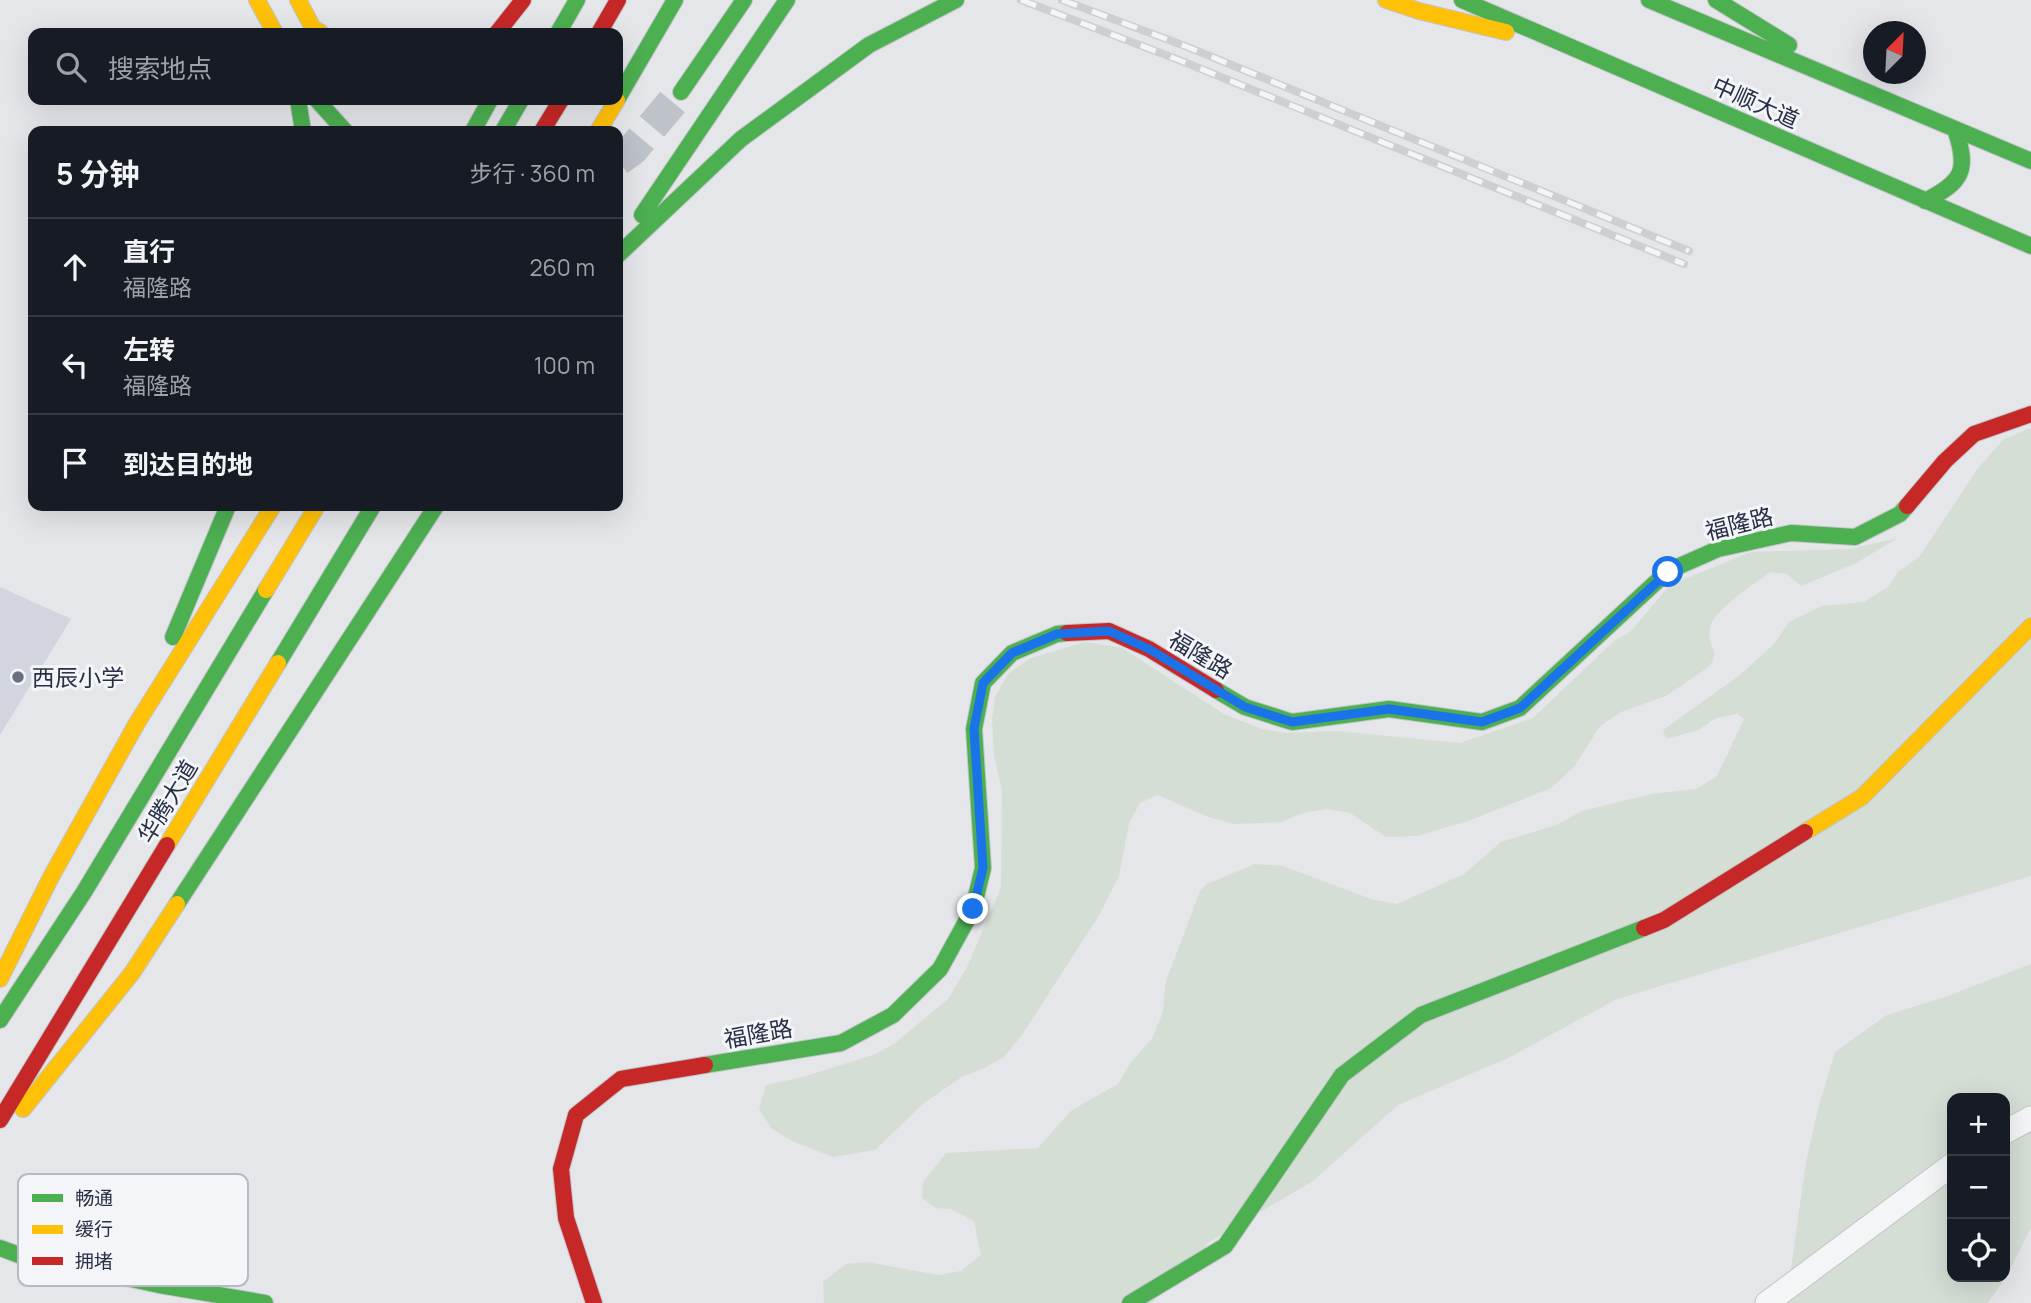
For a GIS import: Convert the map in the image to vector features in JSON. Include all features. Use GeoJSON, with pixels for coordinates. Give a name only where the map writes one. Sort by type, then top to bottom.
{"type":"FeatureCollection","features":[{"type":"Feature","properties":{"kind":"main road"},"geometry":{"type":"LineString","coordinates":[[257,0],[272,28]]}},
{"type":"Feature","properties":{"kind":"main road"},"geometry":{"type":"LineString","coordinates":[[298,0],[313,28]]}},
{"type":"Feature","properties":{"kind":"main road"},"geometry":{"type":"LineString","coordinates":[[501,28],[523,0]]}},
{"type":"Feature","properties":{"kind":"main road"},"geometry":{"type":"LineString","coordinates":[[561,28],[577,0]]}},
{"type":"Feature","properties":{"kind":"main road"},"geometry":{"type":"LineString","coordinates":[[602,28],[618,0]]}},
{"type":"Feature","properties":{"kind":"main road"},"geometry":{"type":"LineString","coordinates":[[623,89],[675,0]]}},
{"type":"Feature","properties":{"kind":"main road"},"geometry":{"type":"LineString","coordinates":[[681,92],[744,0]]}},
{"type":"Feature","properties":{"kind":"main road"},"geometry":{"type":"LineString","coordinates":[[623,246],[787,0]]}},
{"type":"Feature","properties":{"kind":"main road"},"geometry":{"type":"LineString","coordinates":[[623,248],[741,139],[869,45],[956,0]]}},
{"type":"Feature","properties":{"kind":"main road"},"geometry":{"type":"LineString","coordinates":[[1386,0],[1419,11],[1578,50]]}},
{"type":"Feature","properties":{"kind":"main road","name":"中顺大道"},"geometry":{"type":"LineString","coordinates":[[1462,0],[2031,246]]}},
{"type":"Feature","properties":{"kind":"main road"},"geometry":{"type":"LineString","coordinates":[[1649,0],[2031,161]]}},
{"type":"Feature","properties":{"kind":"main road"},"geometry":{"type":"LineString","coordinates":[[1716,0],[1856,87]]}},
{"type":"Feature","properties":{"kind":"main road"},"geometry":{"type":"LineString","coordinates":[[299,105],[302,126]]}},
{"type":"Feature","properties":{"kind":"main road"},"geometry":{"type":"LineString","coordinates":[[322,105],[340,126]]}},
{"type":"Feature","properties":{"kind":"main road"},"geometry":{"type":"LineString","coordinates":[[476,126],[487,105]]}},
{"type":"Feature","properties":{"kind":"main road"},"geometry":{"type":"LineString","coordinates":[[506,126],[518,105]]}},
{"type":"Feature","properties":{"kind":"main road"},"geometry":{"type":"LineString","coordinates":[[545,126],[558,105]]}},
{"type":"Feature","properties":{"kind":"main road"},"geometry":{"type":"LineString","coordinates":[[601,126],[613,105]]}},
{"type":"Feature","properties":{"kind":"main road"},"geometry":{"type":"LineString","coordinates":[[1925,201],[1947,191],[1962,174],[1964,152],[1955,129]]}},
{"type":"Feature","properties":{"kind":"main road","name":"福隆路"},"geometry":{"type":"LineString","coordinates":[[594,1303],[566,1218],[561,1169],[576,1115],[621,1079],[841,1042],[893,1015],[940,969],[973,909],[983,868],[974,729],[983,683],[1012,653],[1057,634],[1109,631],[1149,649],[1245,707],[1292,722],[1389,709],[1482,722],[1520,708],[1668,572],[1718,548],[1791,533],[1855,537],[1900,514],[1945,461],[1974,435],[2031,414]]}},
{"type":"Feature","properties":{"kind":"main road"},"geometry":{"type":"LineString","coordinates":[[137,723],[226,511]]}},
{"type":"Feature","properties":{"kind":"main road"},"geometry":{"type":"LineString","coordinates":[[0,979],[51,877],[137,723],[270,511]]}},
{"type":"Feature","properties":{"kind":"main road","name":"华腾大道"},"geometry":{"type":"LineString","coordinates":[[0,1020],[84,892],[314,511]]}},
{"type":"Feature","properties":{"kind":"main road","name":"华腾大道"},"geometry":{"type":"LineString","coordinates":[[0,1120],[370,511]]}},
{"type":"Feature","properties":{"kind":"main road"},"geometry":{"type":"LineString","coordinates":[[0,1137],[132,973],[433,511]]}},
{"type":"Feature","properties":{"kind":"main road"},"geometry":{"type":"LineString","coordinates":[[1130,1303],[1225,1246],[1342,1075],[1421,1015],[1664,920],[1862,797],[2031,626]]}},
{"type":"Feature","properties":{"kind":"main road"},"geometry":{"type":"LineString","coordinates":[[0,1248],[18,1255]]}},
{"type":"Feature","properties":{"kind":"main road"},"geometry":{"type":"LineString","coordinates":[[165,1286],[265,1303]]}},
{"type":"Feature","properties":{"kind":"street"},"geometry":{"type":"LineString","coordinates":[[2010,1129],[2031,1118]]}},
{"type":"Feature","properties":{"kind":"street"},"geometry":{"type":"LineString","coordinates":[[1767,1303],[1947,1169]]}},
{"type":"Feature","properties":{"kind":"shaded area"},"geometry":{"type":"Polygon","coordinates":[[[2031,428],[2031,876],[1617,999],[1508,1058],[1398,1105],[1313,1181],[1209,1242],[1152,1303],[824,1303],[823,1282],[846,1264],[867,1262],[938,1275],[961,1271],[981,1255],[974,1221],[951,1209],[936,1208],[922,1198],[923,1182],[946,1153],[1038,1148],[1072,1110],[1118,1084],[1131,1062],[1152,1039],[1163,1012],[1165,984],[1200,891],[1207,884],[1255,864],[1283,866],[1371,899],[1397,904],[1464,874],[1501,842],[1556,825],[1582,811],[1652,794],[1696,789],[1717,776],[1744,719],[1737,714],[1716,718],[1698,730],[1666,739],[1663,730],[1740,675],[1774,644],[1789,622],[1822,606],[1864,602],[1888,587],[1898,572],[1920,556],[1978,468],[2004,439],[2031,428]]]}},
{"type":"Feature","properties":{"kind":"shaded area"},"geometry":{"type":"Polygon","coordinates":[[[1898,538],[1856,563],[1801,586],[1787,574],[1771,572],[1736,597],[1713,620],[1709,634],[1715,654],[1710,666],[1666,696],[1621,712],[1600,726],[1574,767],[1551,788],[1468,821],[1417,836],[1386,837],[1350,813],[1327,809],[1303,813],[1281,822],[1235,824],[1208,817],[1158,795],[1140,803],[1129,823],[1119,876],[1098,917],[1022,1035],[1004,1057],[962,1077],[924,1103],[875,1150],[833,1157],[792,1141],[771,1128],[759,1109],[766,1085],[803,1077],[876,1054],[895,1043],[948,999],[967,967],[1001,888],[1002,790],[994,756],[992,719],[995,697],[1008,674],[1031,658],[1085,642],[1122,648],[1224,714],[1262,729],[1286,733],[1337,731],[1460,743],[1533,718],[1614,641],[1630,632],[1670,585],[1751,552],[1850,549],[1898,538]]]}},
{"type":"Feature","properties":{"kind":"shaded area","name":"西辰小学"},"geometry":{"type":"Polygon","coordinates":[[[0,587],[71,619],[0,735],[0,587]]]}},
{"type":"Feature","properties":{"kind":"shaded area"},"geometry":{"type":"Polygon","coordinates":[[[2031,964],[2031,1228],[2010,1270],[2010,1093],[1947,1093],[1947,1282],[2002,1282],[1988,1303],[1786,1303],[1806,1162],[1835,1052],[1887,1015],[1942,998],[2031,964]]]}},
{"type":"Feature","properties":{"kind":"tunnel"},"geometry":{"type":"LineString","coordinates":[[623,156],[633,149],[681,92]]}},
{"type":"Feature","properties":{"kind":"railway"},"geometry":{"type":"LineString","coordinates":[[1021,0],[1179,60],[1684,264]]}},
{"type":"Feature","properties":{"kind":"railway"},"geometry":{"type":"LineString","coordinates":[[1062,0],[1185,46],[1689,251]]}},
{"type":"Feature","properties":{"kind":"traffic: fast"},"geometry":{"type":"LineString","coordinates":[[561,28],[577,0]]}},
{"type":"Feature","properties":{"kind":"traffic: fast"},"geometry":{"type":"LineString","coordinates":[[623,89],[675,0]]}},
{"type":"Feature","properties":{"kind":"traffic: fast"},"geometry":{"type":"LineString","coordinates":[[681,92],[744,0]]}},
{"type":"Feature","properties":{"kind":"traffic: fast"},"geometry":{"type":"LineString","coordinates":[[642,215],[787,0]]}},
{"type":"Feature","properties":{"kind":"traffic: fast"},"geometry":{"type":"LineString","coordinates":[[623,250],[741,139],[869,45],[956,0]]}},
{"type":"Feature","properties":{"kind":"traffic: fast"},"geometry":{"type":"LineString","coordinates":[[1462,0],[2031,246]]}},
{"type":"Feature","properties":{"kind":"traffic: fast"},"geometry":{"type":"LineString","coordinates":[[1649,0],[2031,161]]}},
{"type":"Feature","properties":{"kind":"traffic: fast"},"geometry":{"type":"LineString","coordinates":[[1716,0],[1789,45]]}},
{"type":"Feature","properties":{"kind":"traffic: fast"},"geometry":{"type":"LineString","coordinates":[[299,105],[302,126]]}},
{"type":"Feature","properties":{"kind":"traffic: fast"},"geometry":{"type":"LineString","coordinates":[[322,105],[340,126]]}},
{"type":"Feature","properties":{"kind":"traffic: fast"},"geometry":{"type":"LineString","coordinates":[[476,126],[487,105]]}},
{"type":"Feature","properties":{"kind":"traffic: fast"},"geometry":{"type":"LineString","coordinates":[[506,126],[518,105]]}},
{"type":"Feature","properties":{"kind":"traffic: fast"},"geometry":{"type":"LineString","coordinates":[[1925,201],[1948,187],[1960,173],[1962,155],[1955,129]]}},
{"type":"Feature","properties":{"kind":"traffic: fast"},"geometry":{"type":"LineString","coordinates":[[1216,690],[1245,707],[1292,722],[1389,709],[1482,722],[1520,708],[1668,571],[1718,549],[1791,533],[1855,537],[1900,514],[1907,506]]}},
{"type":"Feature","properties":{"kind":"traffic: fast"},"geometry":{"type":"LineString","coordinates":[[173,637],[226,511]]}},
{"type":"Feature","properties":{"kind":"traffic: fast"},"geometry":{"type":"LineString","coordinates":[[278,663],[370,511]]}},
{"type":"Feature","properties":{"kind":"traffic: fast"},"geometry":{"type":"LineString","coordinates":[[177,904],[433,511]]}},
{"type":"Feature","properties":{"kind":"traffic: fast"},"geometry":{"type":"LineString","coordinates":[[0,1020],[84,892],[266,590]]}},
{"type":"Feature","properties":{"kind":"traffic: fast"},"geometry":{"type":"LineString","coordinates":[[705,1065],[841,1043],[893,1015],[940,969],[973,909],[983,868],[974,729],[983,683],[1012,653],[1057,634],[1067,633]]}},
{"type":"Feature","properties":{"kind":"traffic: fast"},"geometry":{"type":"LineString","coordinates":[[1130,1303],[1225,1246],[1342,1075],[1421,1015],[1644,928]]}},
{"type":"Feature","properties":{"kind":"traffic: fast"},"geometry":{"type":"LineString","coordinates":[[0,1248],[18,1255]]}},
{"type":"Feature","properties":{"kind":"traffic: fast"},"geometry":{"type":"LineString","coordinates":[[165,1286],[265,1303]]}},
{"type":"Feature","properties":{"kind":"traffic: slow"},"geometry":{"type":"LineString","coordinates":[[257,0],[272,28]]}},
{"type":"Feature","properties":{"kind":"traffic: slow"},"geometry":{"type":"LineString","coordinates":[[298,0],[313,28]]}},
{"type":"Feature","properties":{"kind":"traffic: slow"},"geometry":{"type":"LineString","coordinates":[[1386,0],[1419,11],[1506,32]]}},
{"type":"Feature","properties":{"kind":"traffic: slow"},"geometry":{"type":"LineString","coordinates":[[601,126],[614,105]]}},
{"type":"Feature","properties":{"kind":"traffic: slow"},"geometry":{"type":"LineString","coordinates":[[0,979],[51,877],[137,723],[270,511]]}},
{"type":"Feature","properties":{"kind":"traffic: slow"},"geometry":{"type":"LineString","coordinates":[[266,590],[314,511]]}},
{"type":"Feature","properties":{"kind":"traffic: slow"},"geometry":{"type":"LineString","coordinates":[[1805,832],[1862,797],[2031,626]]}},
{"type":"Feature","properties":{"kind":"traffic: slow"},"geometry":{"type":"LineString","coordinates":[[167,845],[278,663]]}},
{"type":"Feature","properties":{"kind":"traffic: slow"},"geometry":{"type":"LineString","coordinates":[[23,1109],[132,973],[177,904]]}},
{"type":"Feature","properties":{"kind":"traffic: jam"},"geometry":{"type":"LineString","coordinates":[[501,28],[523,0]]}},
{"type":"Feature","properties":{"kind":"traffic: jam"},"geometry":{"type":"LineString","coordinates":[[602,28],[618,0]]}},
{"type":"Feature","properties":{"kind":"traffic: jam"},"geometry":{"type":"LineString","coordinates":[[545,126],[558,105]]}},
{"type":"Feature","properties":{"kind":"traffic: jam"},"geometry":{"type":"LineString","coordinates":[[1907,506],[1945,461],[1974,434],[2031,414]]}},
{"type":"Feature","properties":{"kind":"traffic: jam"},"geometry":{"type":"LineString","coordinates":[[1067,633],[1109,631],[1149,649],[1216,690]]}},
{"type":"Feature","properties":{"kind":"traffic: jam"},"geometry":{"type":"LineString","coordinates":[[1644,928],[1664,920],[1805,832]]}},
{"type":"Feature","properties":{"kind":"traffic: jam"},"geometry":{"type":"LineString","coordinates":[[0,1120],[167,845]]}},
{"type":"Feature","properties":{"kind":"traffic: jam"},"geometry":{"type":"LineString","coordinates":[[594,1303],[566,1218],[561,1169],[576,1115],[621,1079],[705,1065]]}},
{"type":"Feature","properties":{"kind":"place","name":"西辰小学"},"geometry":{"type":"Point","coordinates":[18,677]}},
{"type":"Feature","properties":{"kind":"route"},"geometry":{"type":"LineString","coordinates":[[973,909],[983,868],[974,729],[983,683],[1012,653],[1057,634],[1109,631],[1149,649],[1245,707],[1292,722],[1389,709],[1482,722],[1520,708],[1668,572]]}}]}
